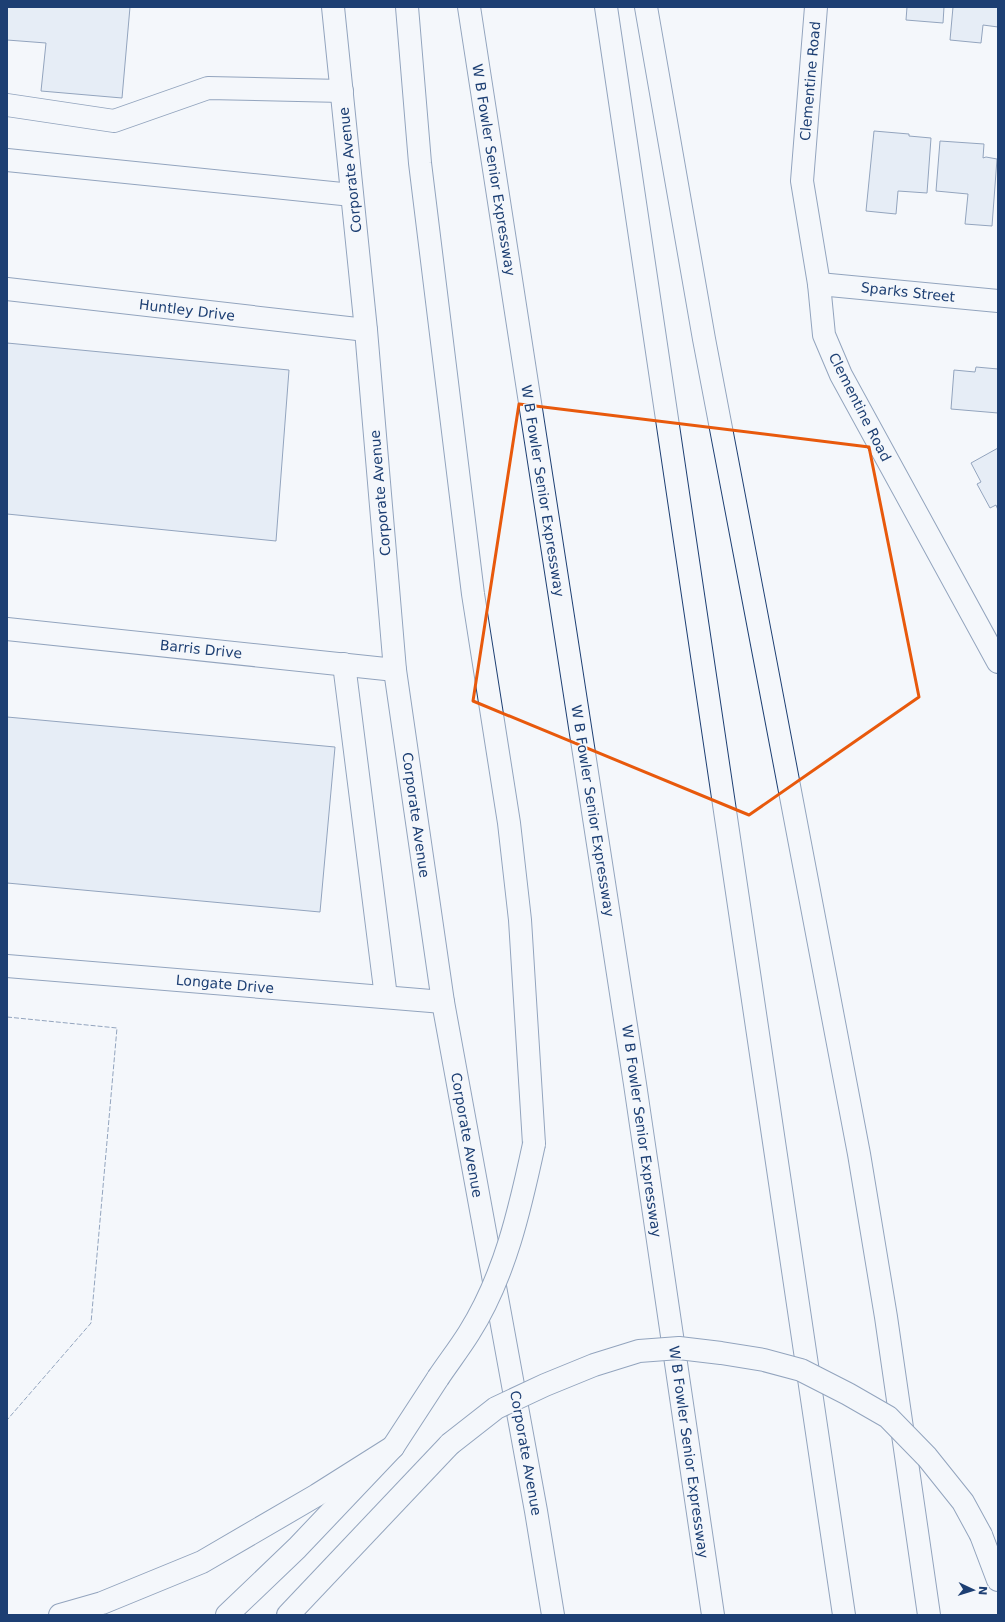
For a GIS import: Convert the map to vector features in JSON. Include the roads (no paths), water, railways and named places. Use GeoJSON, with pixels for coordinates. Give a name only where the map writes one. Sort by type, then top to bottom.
{"type":"FeatureCollection","features":[{"type":"Feature","properties":{"kind":"main road","name":"Corporate Avenue"},"geometry":{"type":"LineString","coordinates":[[333,7],[366,330],[395,670],[443,1002],[536,1511],[553,1615]]}},
{"type":"Feature","properties":{"kind":"main road"},"geometry":{"type":"LineString","coordinates":[[227,1615],[297,1548],[393,1447],[469,1332],[489,1294],[507,1251],[521,1206],[534,1144],[519,912],[508,823],[472,586],[420,163],[407,7]]}},
{"type":"Feature","properties":{"kind":"main road","name":"W B Fowler Senior Expressway"},"geometry":{"type":"LineString","coordinates":[[469,7],[635,1084],[713,1615]]}},
{"type":"Feature","properties":{"kind":"main road"},"geometry":{"type":"LineString","coordinates":[[606,7],[844,1615]]}},
{"type":"Feature","properties":{"kind":"main road"},"geometry":{"type":"LineString","coordinates":[[646,7],[704,340],[859,1154],[886,1317],[929,1615]]}},
{"type":"Feature","properties":{"kind":"main road","name":"Clementine Road"},"geometry":{"type":"LineString","coordinates":[[816,7],[802,180],[819,284],[824,335],[841,375],[998,662]]}},
{"type":"Feature","properties":{"kind":"main road"},"geometry":{"type":"LineString","coordinates":[[7,105],[114,121],[208,88],[342,91]]}},
{"type":"Feature","properties":{"kind":"main road"},"geometry":{"type":"LineString","coordinates":[[7,160],[352,195]]}},
{"type":"Feature","properties":{"kind":"main road","name":"Sparks Street"},"geometry":{"type":"LineString","coordinates":[[819,284],[998,301]]}},
{"type":"Feature","properties":{"kind":"main road","name":"Huntley Drive"},"geometry":{"type":"LineString","coordinates":[[7,289],[366,330]]}},
{"type":"Feature","properties":{"kind":"main road","name":"Barris Drive"},"geometry":{"type":"LineString","coordinates":[[7,629],[395,670]]}},
{"type":"Feature","properties":{"kind":"main road"},"geometry":{"type":"LineString","coordinates":[[344,664],[386,997]]}},
{"type":"Feature","properties":{"kind":"main road","name":"Longate Drive"},"geometry":{"type":"LineString","coordinates":[[7,966],[443,1002]]}},
{"type":"Feature","properties":{"kind":"main road"},"geometry":{"type":"LineString","coordinates":[[288,1615],[450,1444],[496,1408],[545,1384],[616,1358],[639,1351],[679,1348],[764,1360],[801,1370],[848,1394],[888,1418],[932,1463],[962,1502],[981,1535],[998,1580]]}},
{"type":"Feature","properties":{"kind":"main road"},"geometry":{"type":"LineString","coordinates":[[60,1615],[102,1603],[202,1562],[317,1495],[393,1447]]}}]}
